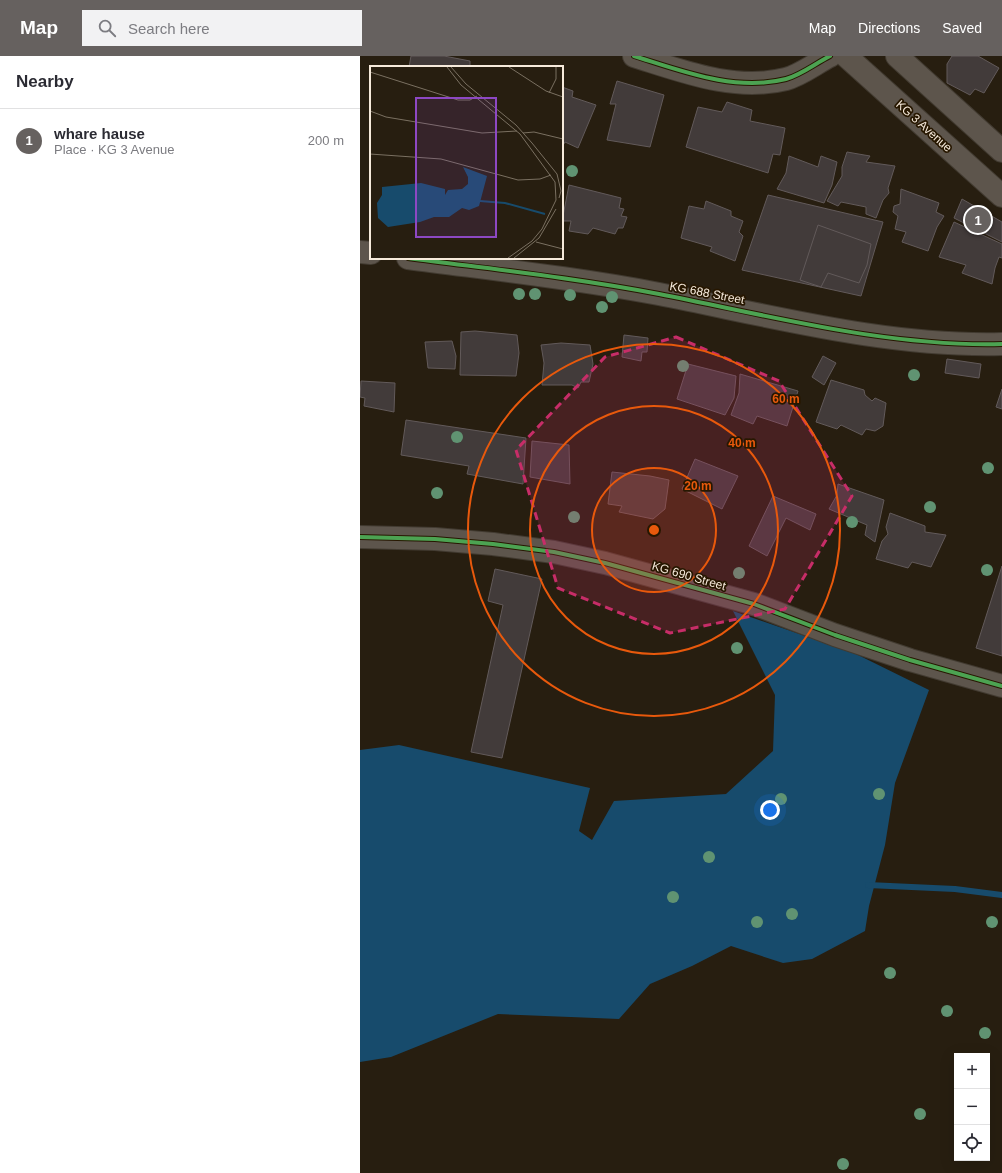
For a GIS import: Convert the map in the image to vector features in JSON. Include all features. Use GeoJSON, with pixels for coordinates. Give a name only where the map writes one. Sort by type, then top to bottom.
{"type":"FeatureCollection","features":[{"type":"Feature","properties":{"kind":"street"},"geometry":{"type":"LineString","coordinates":[[634,56],[695,74],[746,84],[787,78],[830,56]]}},
{"type":"Feature","properties":{"kind":"street","name":"KG 3 Avenue"},"geometry":{"type":"LineString","coordinates":[[846,56],[1002,196]]}},
{"type":"Feature","properties":{"kind":"street"},"geometry":{"type":"LineString","coordinates":[[897,56],[1002,151]]}},
{"type":"Feature","properties":{"kind":"street"},"geometry":{"type":"LineString","coordinates":[[360,252],[370,253]]}},
{"type":"Feature","properties":{"kind":"street","name":"KG 688 Street"},"geometry":{"type":"LineString","coordinates":[[416,259],[611,285],[883,338],[974,345],[1002,344]]}},
{"type":"Feature","properties":{"kind":"street","name":"KG 690 Street"},"geometry":{"type":"LineString","coordinates":[[360,537],[435,539],[493,544],[554,552],[606,563],[754,604],[843,638],[910,660],[1002,686]]}},
{"type":"Feature","properties":{"kind":"highlighted area"},"geometry":{"type":"Polygon","coordinates":[[[676,337],[779,381],[852,496],[785,609],[670,633],[558,588],[516,450],[605,357],[676,337]]]}},
{"type":"Feature","properties":{"kind":"water"},"geometry":{"type":"Polygon","coordinates":[[[733,611],[854,653],[929,690],[895,783],[885,845],[869,906],[865,931],[812,959],[783,963],[731,946],[692,966],[650,984],[619,1019],[498,1014],[391,1057],[360,1062],[360,750],[399,745],[590,788],[579,831],[592,840],[614,801],[726,794],[773,751],[775,695],[733,611]]]}},
{"type":"Feature","properties":{"kind":"building"},"geometry":{"type":"Polygon","coordinates":[[[411,56],[444,56],[470,61],[470,66],[409,66],[411,56]]]}},
{"type":"Feature","properties":{"kind":"building"},"geometry":{"type":"Polygon","coordinates":[[[952,56],[978,56],[999,68],[984,93],[975,89],[970,95],[947,83],[947,64],[952,56]]]}},
{"type":"Feature","properties":{"kind":"building"},"geometry":{"type":"Polygon","coordinates":[[[617,81],[664,95],[650,147],[607,140],[616,104],[610,104],[617,81]]]}},
{"type":"Feature","properties":{"kind":"building"},"geometry":{"type":"Polygon","coordinates":[[[563,87],[573,91],[572,97],[596,105],[578,148],[565,142],[563,145],[563,87]]]}},
{"type":"Feature","properties":{"kind":"building"},"geometry":{"type":"Polygon","coordinates":[[[727,102],[752,110],[750,121],[785,128],[780,155],[773,154],[768,173],[686,147],[698,107],[722,112],[727,102]]]}},
{"type":"Feature","properties":{"kind":"building"},"geometry":{"type":"Polygon","coordinates":[[[847,152],[870,156],[866,162],[895,166],[888,188],[889,193],[883,200],[876,218],[866,214],[866,207],[841,202],[838,206],[827,201],[842,176],[842,167],[847,152]]]}},
{"type":"Feature","properties":{"kind":"building"},"geometry":{"type":"Polygon","coordinates":[[[789,156],[818,167],[821,156],[837,162],[832,185],[824,203],[777,189],[786,173],[789,156]]]}},
{"type":"Feature","properties":{"kind":"building"},"geometry":{"type":"Polygon","coordinates":[[[569,185],[621,198],[619,208],[624,209],[621,216],[627,217],[623,228],[618,228],[615,234],[593,228],[588,234],[569,231],[571,221],[563,221],[569,185]]]}},
{"type":"Feature","properties":{"kind":"building"},"geometry":{"type":"Polygon","coordinates":[[[901,189],[939,203],[936,212],[944,216],[937,227],[928,251],[902,242],[906,232],[895,229],[898,216],[893,212],[894,206],[900,204],[901,189]]]}},
{"type":"Feature","properties":{"kind":"building"},"geometry":{"type":"Polygon","coordinates":[[[768,195],[883,222],[861,296],[742,270],[768,195]]]}},
{"type":"Feature","properties":{"kind":"building"},"geometry":{"type":"Polygon","coordinates":[[[962,199],[1002,222],[1002,242],[954,218],[962,199]]]}},
{"type":"Feature","properties":{"kind":"building"},"geometry":{"type":"Polygon","coordinates":[[[706,201],[731,211],[731,216],[743,221],[739,232],[743,236],[735,261],[710,251],[712,247],[681,238],[689,206],[704,209],[706,201]]]}},
{"type":"Feature","properties":{"kind":"building"},"geometry":{"type":"Polygon","coordinates":[[[954,222],[1002,244],[1002,258],[999,257],[992,284],[962,273],[966,265],[939,257],[954,222]]]}},
{"type":"Feature","properties":{"kind":"building"},"geometry":{"type":"Polygon","coordinates":[[[818,225],[871,244],[867,265],[859,283],[828,273],[821,287],[800,280],[818,225]]]}},
{"type":"Feature","properties":{"kind":"building"},"geometry":{"type":"Polygon","coordinates":[[[475,331],[517,335],[519,353],[516,376],[460,375],[461,332],[475,331]]]}},
{"type":"Feature","properties":{"kind":"building"},"geometry":{"type":"Polygon","coordinates":[[[624,335],[648,338],[647,352],[642,352],[641,361],[622,357],[624,335]]]}},
{"type":"Feature","properties":{"kind":"building"},"geometry":{"type":"Polygon","coordinates":[[[452,341],[456,356],[455,369],[428,368],[425,342],[452,341]]]}},
{"type":"Feature","properties":{"kind":"building"},"geometry":{"type":"Polygon","coordinates":[[[561,343],[590,345],[593,364],[589,382],[581,382],[578,388],[572,385],[542,385],[544,363],[541,345],[561,343]]]}},
{"type":"Feature","properties":{"kind":"building"},"geometry":{"type":"Polygon","coordinates":[[[823,356],[836,363],[824,385],[812,377],[823,356]]]}},
{"type":"Feature","properties":{"kind":"building"},"geometry":{"type":"Polygon","coordinates":[[[947,359],[981,364],[979,378],[945,373],[947,359]]]}},
{"type":"Feature","properties":{"kind":"building"},"geometry":{"type":"Polygon","coordinates":[[[688,364],[736,376],[734,398],[725,415],[677,399],[688,364]]]}},
{"type":"Feature","properties":{"kind":"building"},"geometry":{"type":"Polygon","coordinates":[[[740,374],[798,391],[787,426],[757,416],[753,424],[731,415],[739,393],[740,374]]]}},
{"type":"Feature","properties":{"kind":"building"},"geometry":{"type":"Polygon","coordinates":[[[831,380],[864,390],[865,395],[872,401],[875,398],[886,403],[883,426],[875,431],[866,429],[862,435],[841,425],[837,429],[816,422],[831,380]]]}},
{"type":"Feature","properties":{"kind":"building"},"geometry":{"type":"Polygon","coordinates":[[[361,381],[395,383],[394,412],[364,406],[365,398],[360,397],[361,381]]]}},
{"type":"Feature","properties":{"kind":"building"},"geometry":{"type":"Polygon","coordinates":[[[1002,389],[1002,409],[996,407],[1002,389]]]}},
{"type":"Feature","properties":{"kind":"building"},"geometry":{"type":"Polygon","coordinates":[[[406,420],[526,438],[523,484],[467,474],[469,466],[401,455],[406,420]]]}},
{"type":"Feature","properties":{"kind":"building"},"geometry":{"type":"Polygon","coordinates":[[[532,441],[569,445],[570,484],[530,477],[532,441]]]}},
{"type":"Feature","properties":{"kind":"building"},"geometry":{"type":"Polygon","coordinates":[[[695,459],[738,476],[722,509],[682,489],[695,459]]]}},
{"type":"Feature","properties":{"kind":"building"},"geometry":{"type":"Polygon","coordinates":[[[612,472],[650,476],[669,480],[665,509],[653,519],[619,512],[622,506],[608,504],[612,472]]]}},
{"type":"Feature","properties":{"kind":"building"},"geometry":{"type":"Polygon","coordinates":[[[838,484],[884,500],[875,542],[865,535],[867,525],[829,509],[837,495],[838,484]]]}},
{"type":"Feature","properties":{"kind":"building"},"geometry":{"type":"Polygon","coordinates":[[[773,496],[816,514],[810,530],[786,518],[767,556],[749,546],[773,496]]]}},
{"type":"Feature","properties":{"kind":"building"},"geometry":{"type":"Polygon","coordinates":[[[890,513],[925,526],[925,532],[946,535],[931,567],[912,562],[908,568],[876,559],[882,541],[888,534],[886,527],[890,513]]]}},
{"type":"Feature","properties":{"kind":"building"},"geometry":{"type":"Polygon","coordinates":[[[1002,566],[1002,656],[976,648],[1002,566]]]}},
{"type":"Feature","properties":{"kind":"building"},"geometry":{"type":"Polygon","coordinates":[[[495,569],[542,579],[502,758],[471,752],[503,605],[488,601],[495,569]]]}},
{"type":"Feature","properties":{"kind":"waterway"},"geometry":{"type":"LineString","coordinates":[[868,885],[955,889],[1002,895]]}},
{"type":"Feature","properties":{"kind":"cycle path"},"geometry":{"type":"LineString","coordinates":[[634,56],[709,78],[747,83],[786,79],[803,72],[830,56]]}},
{"type":"Feature","properties":{"kind":"cycle path"},"geometry":{"type":"LineString","coordinates":[[416,259],[628,288],[787,320],[872,335],[915,341],[959,344],[1002,344]]}},
{"type":"Feature","properties":{"kind":"cycle path"},"geometry":{"type":"LineString","coordinates":[[360,537],[435,539],[493,544],[554,552],[605,563],[754,604],[835,635],[910,660],[1002,686]]}},
{"type":"Feature","properties":{"kind":"place","name":"whare hause"},"geometry":{"type":"Point","coordinates":[978,220]}}]}
